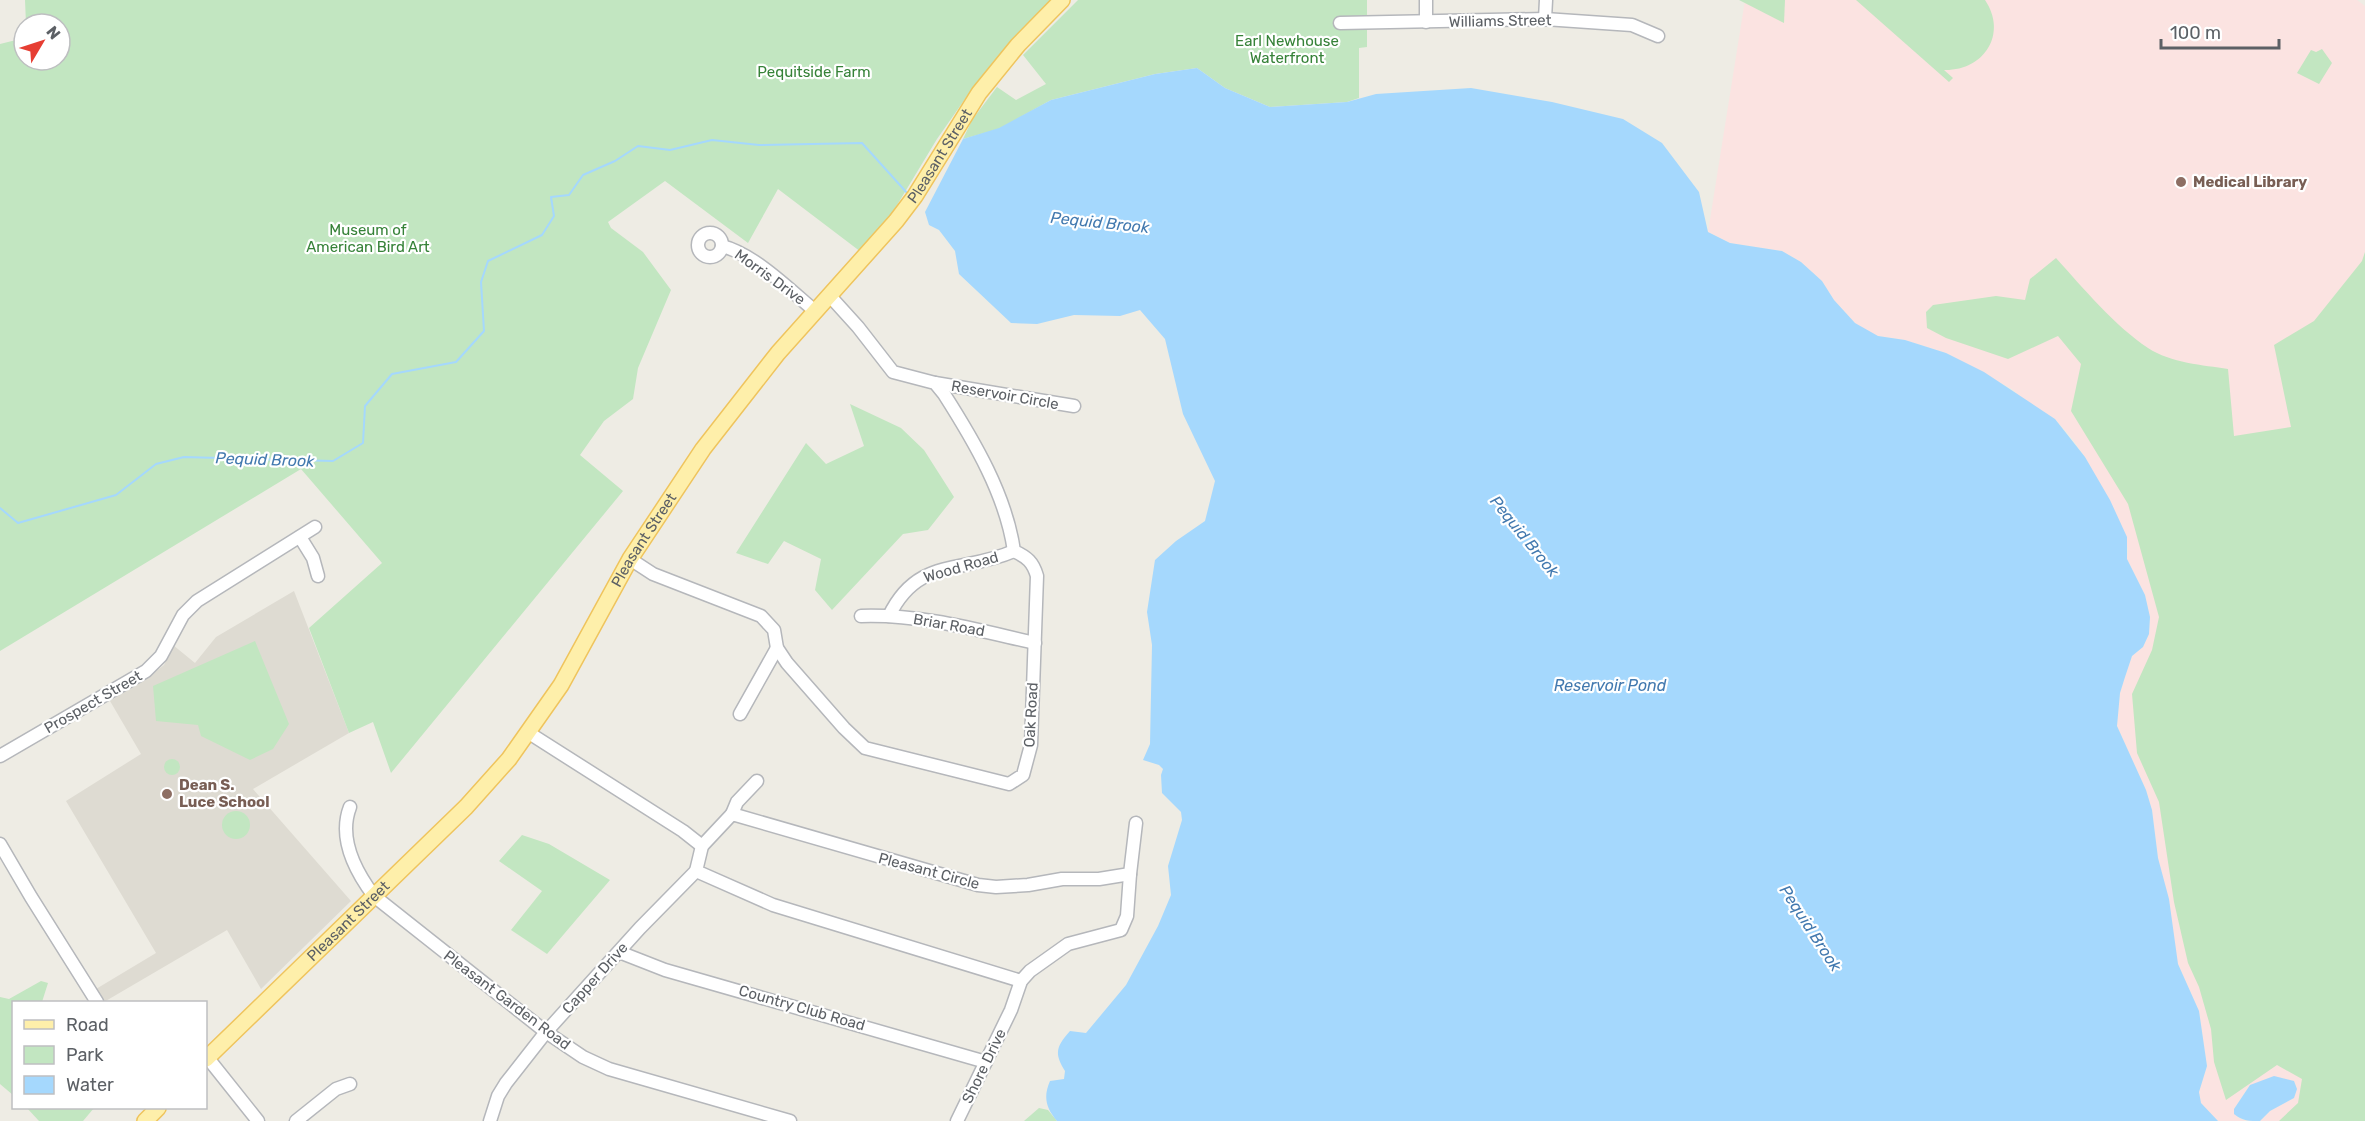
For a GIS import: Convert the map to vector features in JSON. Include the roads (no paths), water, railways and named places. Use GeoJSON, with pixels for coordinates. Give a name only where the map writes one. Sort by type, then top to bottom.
{"type":"FeatureCollection","features":[{"type":"Feature","properties":{"kind":"main road","name":"Pleasant Street"},"geometry":{"type":"LineString","coordinates":[[207,1057],[466,807],[529,733],[561,685],[630,559],[704,449],[778,353],[896,221],[915,196],[979,93],[1018,45],[1062,0]]}},
{"type":"Feature","properties":{"kind":"main road"},"geometry":{"type":"LineString","coordinates":[[145,1121],[156,1109]]}},
{"type":"Feature","properties":{"kind":"street"},"geometry":{"type":"LineString","coordinates":[[1426,0],[1426,22]]}},
{"type":"Feature","properties":{"kind":"street"},"geometry":{"type":"LineString","coordinates":[[1545,19],[1546,0]]}},
{"type":"Feature","properties":{"kind":"street","name":"Williams Street"},"geometry":{"type":"LineString","coordinates":[[1340,23],[1545,19],[1632,25],[1658,36]]}},
{"type":"Feature","properties":{"kind":"street","name":"Morris Drive"},"geometry":{"type":"LineString","coordinates":[[722,246],[741,253],[815,311]]}},
{"type":"Feature","properties":{"kind":"street"},"geometry":{"type":"LineString","coordinates":[[830,295],[893,372],[935,383],[963,426],[993,482],[1008,523],[1014,551]]}},
{"type":"Feature","properties":{"kind":"street","name":"Reservoir Circle"},"geometry":{"type":"LineString","coordinates":[[935,383],[1074,406]]}},
{"type":"Feature","properties":{"kind":"street","name":"Prospect Street"},"geometry":{"type":"LineString","coordinates":[[0,756],[146,671],[160,656],[183,615],[197,601],[315,528]]}},
{"type":"Feature","properties":{"kind":"street"},"geometry":{"type":"LineString","coordinates":[[300,537],[313,558],[318,576]]}},
{"type":"Feature","properties":{"kind":"street","name":"Oak Road"},"geometry":{"type":"LineString","coordinates":[[630,559],[653,574],[761,616],[774,630],[777,648],[838,722],[865,748],[1009,784],[1023,775],[1031,745],[1037,576],[1034,566],[1026,557],[1014,551]]}},
{"type":"Feature","properties":{"kind":"street","name":"Wood Road"},"geometry":{"type":"LineString","coordinates":[[889,616],[905,590],[927,574],[990,561],[1014,551]]}},
{"type":"Feature","properties":{"kind":"street","name":"Briar Road"},"geometry":{"type":"LineString","coordinates":[[861,616],[889,616],[962,626],[1035,643]]}},
{"type":"Feature","properties":{"kind":"street"},"geometry":{"type":"LineString","coordinates":[[740,714],[777,648]]}},
{"type":"Feature","properties":{"kind":"street"},"geometry":{"type":"LineString","coordinates":[[529,733],[702,846]]}},
{"type":"Feature","properties":{"kind":"street"},"geometry":{"type":"LineString","coordinates":[[757,781],[737,802],[732,814],[702,846],[696,871],[773,905],[1021,981],[1030,971],[1068,944],[1121,930],[1127,916],[1136,823]]}},
{"type":"Feature","properties":{"kind":"street","name":"Pleasant Garden Road"},"geometry":{"type":"LineString","coordinates":[[350,807],[346,817],[346,834],[357,870],[374,896],[546,1032],[583,1057],[609,1069],[790,1121]]}},
{"type":"Feature","properties":{"kind":"street","name":"Pleasant Circle"},"geometry":{"type":"LineString","coordinates":[[732,814],[978,885],[996,887],[1028,885],[1062,879],[1099,879],[1130,874]]}},
{"type":"Feature","properties":{"kind":"street"},"geometry":{"type":"LineString","coordinates":[[0,844],[30,897],[96,1001]]}},
{"type":"Feature","properties":{"kind":"street","name":"Capper Drive"},"geometry":{"type":"LineString","coordinates":[[489,1121],[498,1096],[506,1083],[546,1032],[696,871]]}},
{"type":"Feature","properties":{"kind":"street","name":"Country Club Road"},"geometry":{"type":"LineString","coordinates":[[619,952],[665,970],[986,1062]]}},
{"type":"Feature","properties":{"kind":"street","name":"Shore Drive"},"geometry":{"type":"LineString","coordinates":[[957,1121],[1011,1010],[1021,981]]}},
{"type":"Feature","properties":{"kind":"street"},"geometry":{"type":"LineString","coordinates":[[207,1059],[258,1121]]}},
{"type":"Feature","properties":{"kind":"street"},"geometry":{"type":"LineString","coordinates":[[296,1121],[336,1089],[350,1083]]}},
{"type":"Feature","properties":{"kind":"water","name":"Reservoir Pond"},"geometry":{"type":"Polygon","coordinates":[[[1197,68],[1225,88],[1270,107],[1347,102],[1376,94],[1471,88],[1552,102],[1623,119],[1662,143],[1699,192],[1708,232],[1730,243],[1782,251],[1801,262],[1822,281],[1834,300],[1855,323],[1878,336],[1905,340],[1946,353],[1984,372],[2055,419],[2085,457],[2110,500],[2127,537],[2127,559],[2145,595],[2150,617],[2149,634],[2143,647],[2132,656],[2120,693],[2117,726],[2146,790],[2152,810],[2158,858],[2169,899],[2178,964],[2199,1011],[2207,1066],[2199,1092],[2201,1103],[2218,1121],[1057,1121],[1050,1112],[1046,1097],[1050,1081],[1064,1079],[1065,1071],[1058,1055],[1059,1046],[1070,1031],[1086,1033],[1126,985],[1158,926],[1171,895],[1168,866],[1182,820],[1181,812],[1162,793],[1163,769],[1159,765],[1143,760],[1150,744],[1152,645],[1147,612],[1155,560],[1176,541],[1205,521],[1215,481],[1183,414],[1165,339],[1140,310],[1120,316],[1074,315],[1037,324],[1011,323],[959,274],[955,251],[939,230],[929,225],[925,212],[963,139],[999,128],[1051,100],[1155,74],[1197,68]]]}},
{"type":"Feature","properties":{"kind":"water"},"geometry":{"type":"Polygon","coordinates":[[[2274,1076],[2294,1081],[2297,1089],[2294,1098],[2270,1111],[2260,1121],[2249,1121],[2234,1114],[2234,1109],[2250,1085],[2274,1076]]]}},
{"type":"Feature","properties":{"kind":"waterway","name":"Pequid Brook"},"geometry":{"type":"LineString","coordinates":[[0,508],[18,523],[116,495],[156,464],[184,457],[333,461],[363,443],[365,406],[392,374],[456,362],[484,331],[481,282],[488,261],[542,235],[554,216],[551,197],[569,195],[583,175],[615,161],[638,146],[670,150],[712,140],[759,145],[862,143],[908,194]]}},
{"type":"Feature","properties":{"kind":"place","name":"Medical Library"},"geometry":{"type":"Point","coordinates":[2181,182]}},
{"type":"Feature","properties":{"kind":"place","name":"Dean S. Luce School"},"geometry":{"type":"Point","coordinates":[167,794]}},
{"type":"Feature","properties":{"kind":"park label","name":"Earl Newhouse Waterfront"},"geometry":{"type":"Point","coordinates":[1287,50]}},
{"type":"Feature","properties":{"kind":"park label","name":"Pequitside Farm"},"geometry":{"type":"Point","coordinates":[814,72]}},
{"type":"Feature","properties":{"kind":"park label","name":"Museum of American Bird Art"},"geometry":{"type":"Point","coordinates":[368,238]}}]}
